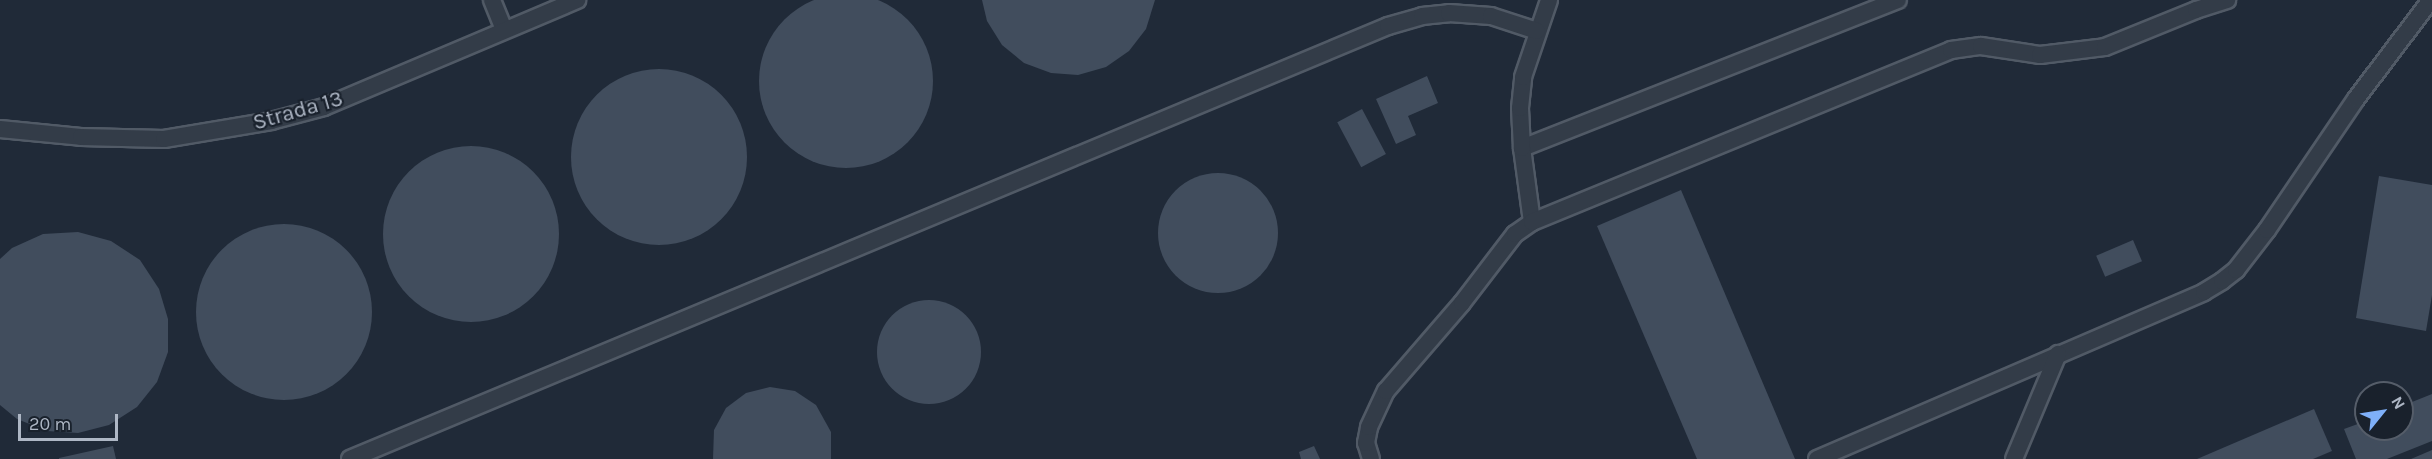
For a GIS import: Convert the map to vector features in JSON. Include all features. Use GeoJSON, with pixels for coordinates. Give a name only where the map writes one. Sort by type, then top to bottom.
{"type":"FeatureCollection","features":[{"type":"Feature","properties":{"kind":"lane"},"geometry":{"type":"LineString","coordinates":[[492,0],[504,30]]}},
{"type":"Feature","properties":{"kind":"lane","name":"Strada 13"},"geometry":{"type":"LineString","coordinates":[[0,129],[81,137],[164,139],[271,121],[324,107],[578,0]]}},
{"type":"Feature","properties":{"kind":"lane"},"geometry":{"type":"LineString","coordinates":[[1532,222],[1522,148],[1520,108],[1523,77],[1549,0]]}},
{"type":"Feature","properties":{"kind":"lane"},"geometry":{"type":"LineString","coordinates":[[1522,148],[1898,0]]}},
{"type":"Feature","properties":{"kind":"lane"},"geometry":{"type":"LineString","coordinates":[[1371,459],[1366,443],[1369,427],[1386,391],[1462,303],[1515,234],[1532,222],[1951,50],[1981,46],[2040,55],[2105,48],[2196,10],[2227,0]]}},
{"type":"Feature","properties":{"kind":"lane"},"geometry":{"type":"LineString","coordinates":[[1817,459],[2204,292],[2236,270],[2267,230],[2356,99],[2431,0]]}},
{"type":"Feature","properties":{"kind":"lane"},"geometry":{"type":"LineString","coordinates":[[350,459],[1388,26],[1422,16],[1449,13],[1491,16],[1537,31]]}},
{"type":"Feature","properties":{"kind":"lane"},"geometry":{"type":"LineString","coordinates":[[2014,459],[2058,354]]}},
{"type":"Feature","properties":{"kind":"building"},"geometry":{"type":"Polygon","coordinates":[[[846,-6],[879,0],[908,19],[927,48],[933,81],[927,114],[908,143],[879,162],[846,168],[813,162],[784,143],[765,114],[759,81],[765,48],[784,19],[813,0],[846,-6]]]}},
{"type":"Feature","properties":{"kind":"building"},"geometry":{"type":"Polygon","coordinates":[[[982,0],[1155,0],[1146,29],[1129,51],[1106,67],[1078,75],[1051,73],[1024,63],[1002,45],[987,21],[982,0]]]}},
{"type":"Feature","properties":{"kind":"building"},"geometry":{"type":"Polygon","coordinates":[[[659,69],[693,76],[708,84],[721,95],[732,108],[740,123],[747,157],[740,191],[732,206],[721,219],[708,230],[693,238],[659,245],[625,238],[610,230],[597,219],[586,206],[578,191],[571,157],[578,123],[586,108],[597,95],[610,84],[625,76],[659,69]]]}},
{"type":"Feature","properties":{"kind":"building"},"geometry":{"type":"Polygon","coordinates":[[[1427,76],[1438,103],[1408,116],[1416,135],[1396,144],[1376,99],[1427,76]]]}},
{"type":"Feature","properties":{"kind":"building"},"geometry":{"type":"Polygon","coordinates":[[[1362,109],[1386,154],[1361,167],[1337,122],[1362,109]]]}},
{"type":"Feature","properties":{"kind":"building"},"geometry":{"type":"Polygon","coordinates":[[[471,146],[505,153],[520,161],[533,172],[544,185],[552,200],[559,234],[552,268],[544,283],[533,296],[520,307],[505,315],[471,322],[437,315],[422,307],[409,296],[398,283],[390,268],[383,234],[390,200],[398,185],[409,172],[422,161],[437,153],[471,146]]]}},
{"type":"Feature","properties":{"kind":"building"},"geometry":{"type":"Polygon","coordinates":[[[1218,173],[1241,177],[1261,190],[1274,210],[1278,233],[1274,256],[1261,276],[1241,289],[1218,293],[1195,289],[1175,276],[1162,256],[1158,233],[1162,210],[1175,190],[1195,177],[1218,173]]]}},
{"type":"Feature","properties":{"kind":"building"},"geometry":{"type":"Polygon","coordinates":[[[2379,176],[2432,185],[2432,295],[2426,331],[2356,318],[2379,176]]]}},
{"type":"Feature","properties":{"kind":"building"},"geometry":{"type":"Polygon","coordinates":[[[1681,190],[1795,459],[1697,459],[1597,226],[1681,190]]]}},
{"type":"Feature","properties":{"kind":"building"},"geometry":{"type":"Polygon","coordinates":[[[284,224],[318,231],[333,239],[346,250],[357,263],[365,278],[372,312],[365,346],[357,361],[346,374],[333,385],[318,393],[284,400],[250,393],[235,385],[222,374],[211,361],[203,346],[196,312],[203,278],[211,263],[222,250],[235,239],[250,231],[284,224]]]}},
{"type":"Feature","properties":{"kind":"building"},"geometry":{"type":"Polygon","coordinates":[[[78,232],[111,241],[140,260],[159,289],[168,319],[168,352],[157,382],[137,407],[109,425],[78,433],[47,431],[17,419],[0,405],[0,259],[12,248],[43,234],[78,232]]]}},
{"type":"Feature","properties":{"kind":"building"},"geometry":{"type":"Polygon","coordinates":[[[2133,240],[2142,261],[2105,277],[2096,256],[2133,240]]]}},
{"type":"Feature","properties":{"kind":"building"},"geometry":{"type":"Polygon","coordinates":[[[929,300],[949,304],[966,315],[977,332],[981,352],[977,372],[966,389],[949,400],[929,404],[909,400],[892,389],[881,372],[877,352],[881,332],[892,315],[909,304],[929,300]]]}},
{"type":"Feature","properties":{"kind":"building"},"geometry":{"type":"Polygon","coordinates":[[[770,387],[795,391],[816,405],[831,432],[831,459],[713,459],[714,430],[726,408],[746,393],[770,387]]]}},
{"type":"Feature","properties":{"kind":"building"},"geometry":{"type":"Polygon","coordinates":[[[2432,394],[2432,441],[2387,459],[2356,459],[2344,429],[2354,425],[2354,441],[2414,441],[2414,401],[2432,394]]]}},
{"type":"Feature","properties":{"kind":"building"},"geometry":{"type":"Polygon","coordinates":[[[2314,409],[2332,451],[2313,459],[2197,459],[2314,409]]]}},
{"type":"Feature","properties":{"kind":"building"},"geometry":{"type":"Polygon","coordinates":[[[113,446],[116,459],[59,459],[59,458],[113,446]]]}},
{"type":"Feature","properties":{"kind":"building"},"geometry":{"type":"Polygon","coordinates":[[[1314,446],[1320,459],[1301,459],[1299,452],[1314,446]]]}},
{"type":"Feature","properties":{"kind":"building"},"geometry":{"type":"Polygon","coordinates":[[[2432,450],[2432,459],[2411,459],[2432,450]]]}}]}
